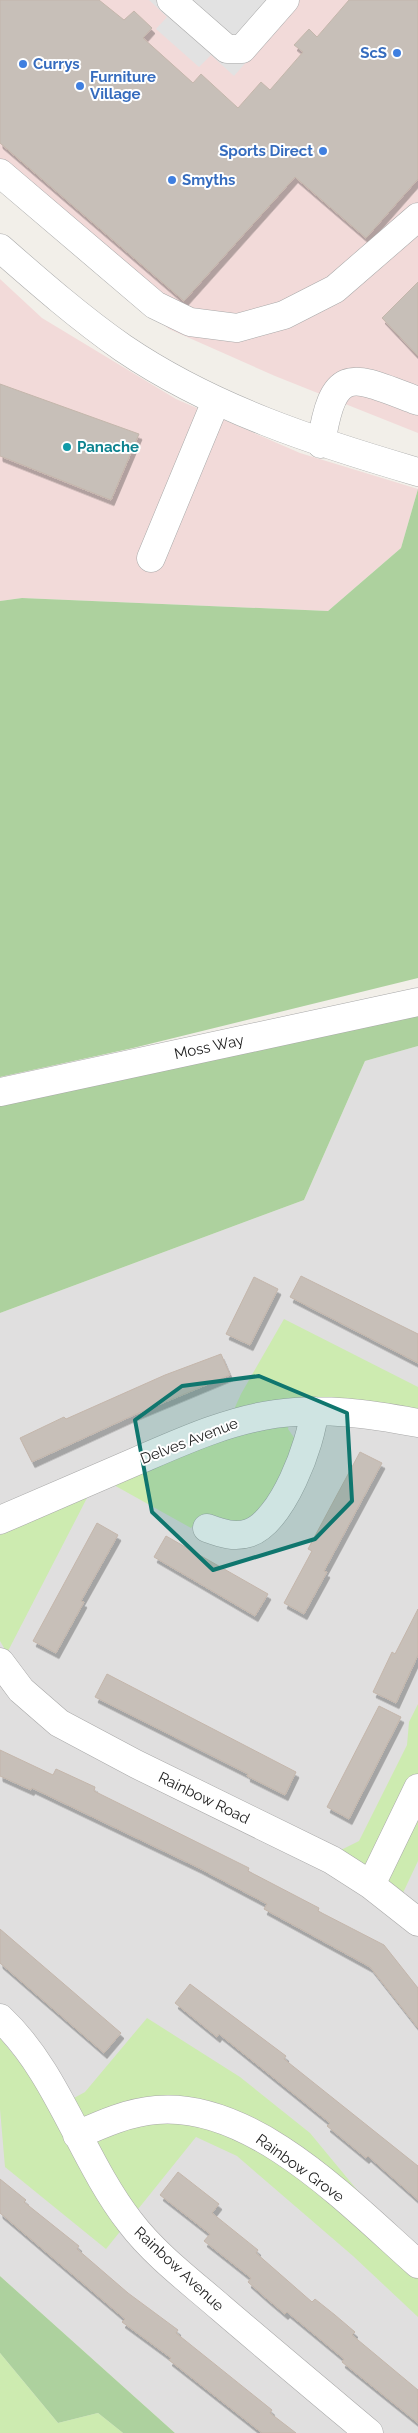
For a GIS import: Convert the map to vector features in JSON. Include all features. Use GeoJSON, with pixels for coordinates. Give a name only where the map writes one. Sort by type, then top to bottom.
{"type":"FeatureCollection","features":[{"type":"Feature","properties":{"kind":"street"},"geometry":{"type":"LineString","coordinates":[[172,0],[227,49],[242,49],[284,0]]}},
{"type":"Feature","properties":{"kind":"street"},"geometry":{"type":"LineString","coordinates":[[0,173],[155,305],[190,322],[237,328],[284,315],[335,289],[418,217]]}},
{"type":"Feature","properties":{"kind":"street"},"geometry":{"type":"LineString","coordinates":[[0,248],[125,349],[216,401],[267,424],[320,444],[418,472]]}},
{"type":"Feature","properties":{"kind":"street"},"geometry":{"type":"LineString","coordinates":[[320,444],[331,399],[338,386],[350,382],[371,383],[418,401]]}},
{"type":"Feature","properties":{"kind":"street"},"geometry":{"type":"LineString","coordinates":[[152,558],[216,401]]}},
{"type":"Feature","properties":{"kind":"street","name":"Moss Way"},"geometry":{"type":"LineString","coordinates":[[0,1092],[418,1002]]}},
{"type":"Feature","properties":{"kind":"street"},"geometry":{"type":"LineString","coordinates":[[208,1528],[236,1536],[250,1533],[265,1524],[297,1472],[309,1442],[314,1411]]}},
{"type":"Feature","properties":{"kind":"street","name":"Delves Avenue"},"geometry":{"type":"LineString","coordinates":[[0,1520],[193,1437],[236,1422],[276,1414],[314,1411],[363,1414],[418,1423]]}},
{"type":"Feature","properties":{"kind":"street","name":"Rainbow Road"},"geometry":{"type":"LineString","coordinates":[[0,1662],[21,1690],[59,1723],[136,1764],[332,1860],[370,1885],[418,1922]]}},
{"type":"Feature","properties":{"kind":"street"},"geometry":{"type":"LineString","coordinates":[[370,1885],[418,1788]]}},
{"type":"Feature","properties":{"kind":"street","name":"Rainbow Avenue"},"geometry":{"type":"LineString","coordinates":[[0,2018],[30,2052],[47,2078],[112,2198],[131,2224],[166,2262],[369,2433]]}},
{"type":"Feature","properties":{"kind":"street","name":"Rainbow Grove"},"geometry":{"type":"LineString","coordinates":[[77,2135],[110,2121],[156,2110],[191,2111],[222,2119],[258,2136],[297,2162],[340,2195],[418,2264]]}},
{"type":"Feature","properties":{"kind":"highlighted area"},"geometry":{"type":"Polygon","coordinates":[[[259,1376],[347,1413],[352,1501],[315,1539],[213,1570],[152,1512],[135,1420],[182,1386],[259,1376]]]}},
{"type":"Feature","properties":{"kind":"shaded area"},"geometry":{"type":"Polygon","coordinates":[[[0,0],[418,0],[418,433],[275,376],[169,329],[0,190],[0,0]]]}},
{"type":"Feature","properties":{"kind":"shaded area"},"geometry":{"type":"Polygon","coordinates":[[[149,0],[300,0],[234,76],[211,55],[199,67],[156,29],[167,17],[149,0]]]}},
{"type":"Feature","properties":{"kind":"shaded area"},"geometry":{"type":"Polygon","coordinates":[[[0,279],[42,318],[176,399],[300,453],[418,489],[401,548],[328,611],[22,598],[0,601],[0,279]]]}},
{"type":"Feature","properties":{"kind":"shaded area"},"geometry":{"type":"Polygon","coordinates":[[[418,1046],[418,2433],[175,2433],[0,2276],[0,1313],[304,1200],[365,1061],[418,1046]]]}},
{"type":"Feature","properties":{"kind":"green space"},"geometry":{"type":"Polygon","coordinates":[[[418,489],[418,978],[133,1048],[0,1077],[0,601],[22,598],[328,611],[401,548],[418,489]]]}},
{"type":"Feature","properties":{"kind":"green space"},"geometry":{"type":"Polygon","coordinates":[[[418,1013],[418,1046],[365,1061],[304,1200],[0,1313],[0,1101],[418,1013]]]}},
{"type":"Feature","properties":{"kind":"green space"},"geometry":{"type":"Polygon","coordinates":[[[284,1319],[418,1387],[418,1411],[293,1402],[288,1429],[295,1439],[279,1487],[250,1526],[198,1519],[191,1528],[112,1484],[222,1436],[241,1394],[284,1319]]]}},
{"type":"Feature","properties":{"kind":"green space"},"geometry":{"type":"Polygon","coordinates":[[[88,1496],[7,1653],[0,1641],[0,1535],[88,1496]]]}},
{"type":"Feature","properties":{"kind":"green space"},"geometry":{"type":"Polygon","coordinates":[[[418,1704],[418,1861],[401,1897],[360,1861],[339,1851],[359,1841],[407,1745],[409,1722],[418,1704]]]}},
{"type":"Feature","properties":{"kind":"green space"},"geometry":{"type":"Polygon","coordinates":[[[147,2018],[240,2077],[310,2133],[372,2208],[418,2249],[418,2317],[353,2256],[237,2156],[196,2137],[106,2249],[5,2167],[0,2109],[0,2038],[21,2064],[52,2110],[85,2092],[147,2018]]]}},
{"type":"Feature","properties":{"kind":"green space"},"geometry":{"type":"Polygon","coordinates":[[[0,2276],[175,2433],[123,2433],[98,2413],[58,2423],[0,2353],[0,2276]]]}},
{"type":"Feature","properties":{"kind":"green space"},"geometry":{"type":"Polygon","coordinates":[[[0,2353],[58,2423],[98,2413],[123,2433],[0,2433],[0,2353]]]}},
{"type":"Feature","properties":{"kind":"building"},"geometry":{"type":"Polygon","coordinates":[[[0,0],[99,0],[124,20],[134,11],[152,28],[143,38],[193,83],[201,74],[238,108],[261,82],[270,90],[303,52],[294,45],[309,29],[317,37],[349,0],[418,0],[418,179],[366,238],[295,177],[184,301],[0,143],[0,0]]]}},
{"type":"Feature","properties":{"kind":"building"},"geometry":{"type":"Polygon","coordinates":[[[418,282],[418,356],[382,318],[418,282]]]}},
{"type":"Feature","properties":{"kind":"building","name":"Panache"},"geometry":{"type":"Polygon","coordinates":[[[0,384],[139,434],[111,500],[0,456],[0,384]]]}},
{"type":"Feature","properties":{"kind":"building"},"geometry":{"type":"Polygon","coordinates":[[[301,1276],[418,1334],[418,1363],[290,1297],[301,1276]]]}},
{"type":"Feature","properties":{"kind":"building"},"geometry":{"type":"Polygon","coordinates":[[[254,1277],[278,1289],[250,1345],[226,1334],[254,1277]]]}},
{"type":"Feature","properties":{"kind":"building"},"geometry":{"type":"Polygon","coordinates":[[[221,1354],[230,1375],[134,1415],[32,1462],[20,1438],[64,1417],[66,1419],[165,1375],[221,1354]]]}},
{"type":"Feature","properties":{"kind":"building"},"geometry":{"type":"Polygon","coordinates":[[[360,1452],[382,1463],[324,1571],[327,1572],[304,1614],[284,1603],[312,1551],[308,1549],[360,1452]]]}},
{"type":"Feature","properties":{"kind":"building"},"geometry":{"type":"Polygon","coordinates":[[[97,1523],[118,1535],[81,1601],[84,1602],[56,1653],[33,1641],[97,1523]]]}},
{"type":"Feature","properties":{"kind":"building"},"geometry":{"type":"Polygon","coordinates":[[[166,1536],[268,1594],[255,1616],[154,1557],[166,1536]]]}},
{"type":"Feature","properties":{"kind":"building"},"geometry":{"type":"Polygon","coordinates":[[[418,1609],[418,1655],[396,1703],[373,1692],[392,1652],[395,1654],[418,1609]]]}},
{"type":"Feature","properties":{"kind":"building"},"geometry":{"type":"Polygon","coordinates":[[[107,1674],[296,1772],[285,1795],[247,1776],[248,1774],[95,1697],[107,1674]]]}},
{"type":"Feature","properties":{"kind":"building"},"geometry":{"type":"Polygon","coordinates":[[[379,1706],[401,1717],[349,1819],[327,1807],[379,1706]]]}},
{"type":"Feature","properties":{"kind":"building"},"geometry":{"type":"Polygon","coordinates":[[[0,1750],[53,1775],[56,1769],[95,1787],[94,1791],[249,1868],[248,1871],[319,1908],[318,1911],[384,1945],[418,1988],[418,2028],[370,1967],[264,1909],[267,1904],[199,1868],[32,1788],[31,1790],[0,1776],[0,1750]]]}},
{"type":"Feature","properties":{"kind":"building"},"geometry":{"type":"Polygon","coordinates":[[[0,1929],[121,2033],[104,2053],[0,1963],[0,1929]]]}},
{"type":"Feature","properties":{"kind":"building"},"geometry":{"type":"Polygon","coordinates":[[[190,1984],[286,2056],[284,2059],[418,2166],[418,2200],[368,2156],[366,2158],[327,2126],[330,2123],[219,2034],[217,2037],[175,2003],[190,1984]]]}},
{"type":"Feature","properties":{"kind":"building"},"geometry":{"type":"Polygon","coordinates":[[[178,2172],[219,2204],[212,2213],[258,2250],[256,2253],[312,2302],[315,2299],[335,2315],[355,2332],[352,2335],[418,2390],[418,2423],[342,2362],[344,2359],[287,2312],[285,2314],[266,2298],[248,2282],[251,2278],[204,2241],[210,2234],[160,2195],[178,2172]]]}},
{"type":"Feature","properties":{"kind":"building"},"geometry":{"type":"Polygon","coordinates":[[[0,2179],[26,2200],[24,2202],[79,2246],[77,2249],[128,2293],[178,2330],[176,2333],[272,2410],[270,2413],[296,2433],[262,2433],[169,2360],[171,2358],[122,2322],[125,2319],[0,2213],[0,2179]]]}},
{"type":"Feature","properties":{"kind":"place","name":"ScS"},"geometry":{"type":"Point","coordinates":[397,53]}},
{"type":"Feature","properties":{"kind":"place","name":"Currys"},"geometry":{"type":"Point","coordinates":[23,64]}},
{"type":"Feature","properties":{"kind":"place","name":"Furniture Village"},"geometry":{"type":"Point","coordinates":[80,86]}},
{"type":"Feature","properties":{"kind":"place","name":"Sports Direct"},"geometry":{"type":"Point","coordinates":[323,151]}},
{"type":"Feature","properties":{"kind":"place","name":"Smyths"},"geometry":{"type":"Point","coordinates":[172,180]}},
{"type":"Feature","properties":{"kind":"place","name":"Panache"},"geometry":{"type":"Point","coordinates":[67,447]}}]}
